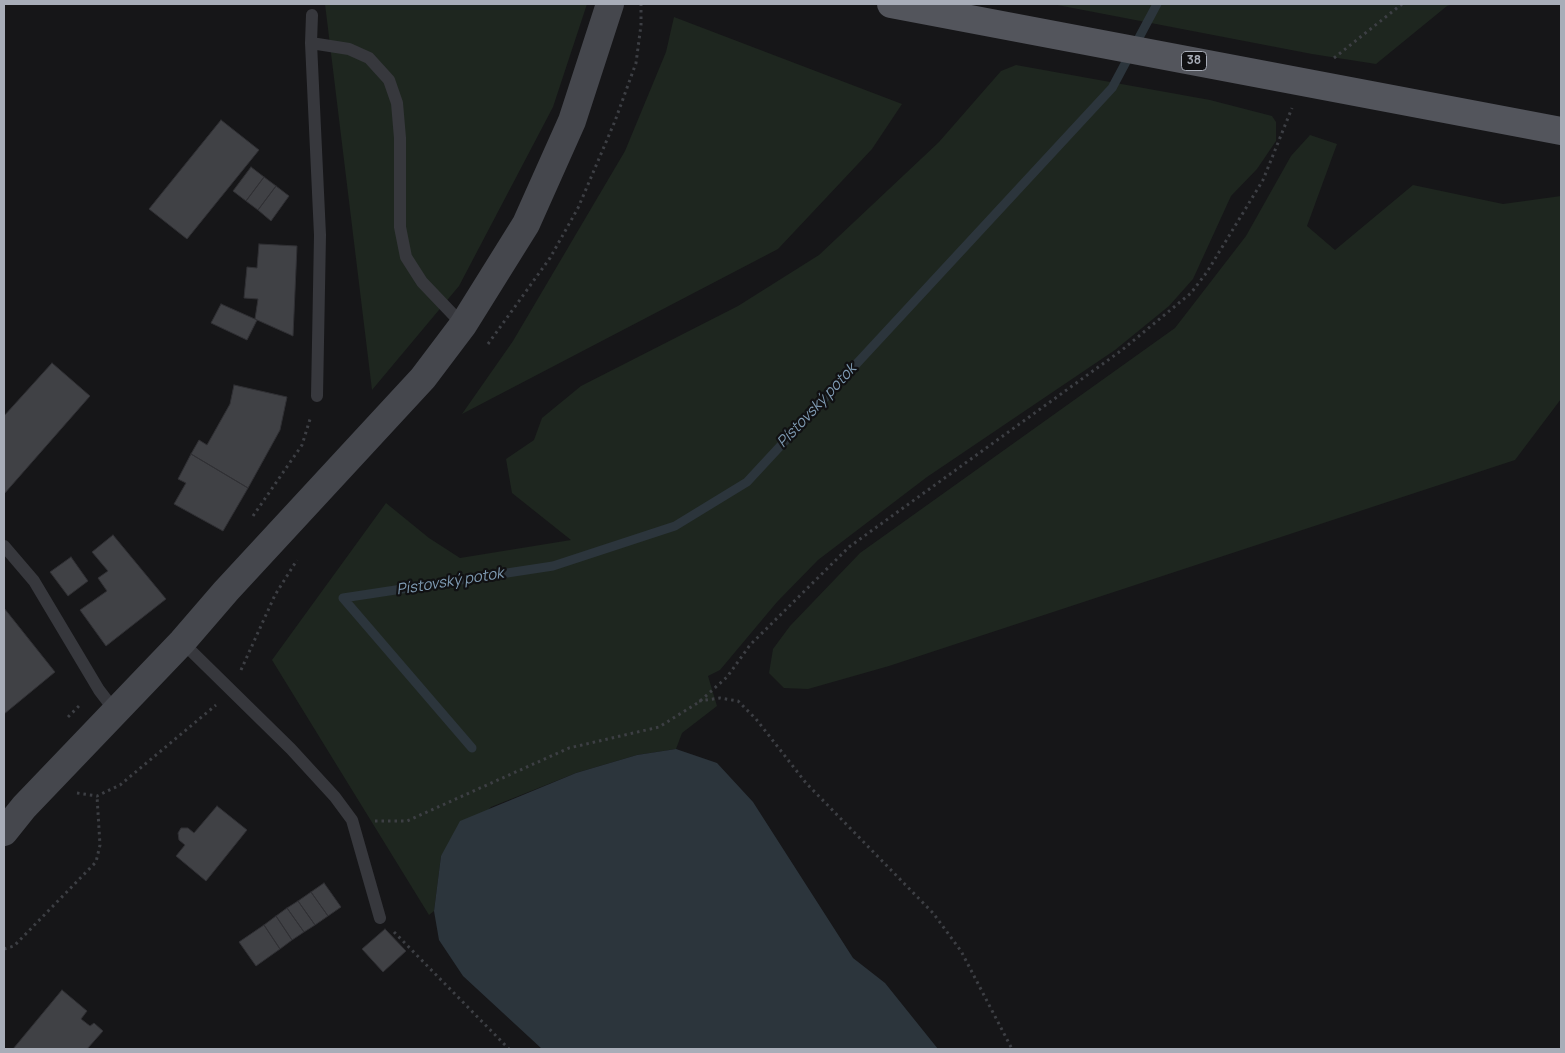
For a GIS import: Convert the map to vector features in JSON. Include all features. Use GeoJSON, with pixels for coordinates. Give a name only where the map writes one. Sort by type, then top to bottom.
{"type":"FeatureCollection","features":[{"type":"Feature","properties":{"kind":"main road","name":"38"},"geometry":{"type":"LineString","coordinates":[[891,4],[1561,131]]}},
{"type":"Feature","properties":{"kind":"street"},"geometry":{"type":"LineString","coordinates":[[4,832],[48,782],[182,642],[226,591],[423,378],[463,325],[526,224],[572,121],[610,4]]}},
{"type":"Feature","properties":{"kind":"lane"},"geometry":{"type":"LineString","coordinates":[[312,15],[311,43],[320,235],[317,396]]}},
{"type":"Feature","properties":{"kind":"lane"},"geometry":{"type":"LineString","coordinates":[[311,43],[356,52],[369,58],[389,80],[397,103],[400,138],[400,227],[406,257],[422,282],[463,325]]}},
{"type":"Feature","properties":{"kind":"lane"},"geometry":{"type":"LineString","coordinates":[[4,546],[34,581],[100,690],[115,711]]}},
{"type":"Feature","properties":{"kind":"lane"},"geometry":{"type":"LineString","coordinates":[[182,642],[291,749],[335,797],[352,820],[380,918]]}},
{"type":"Feature","properties":{"kind":"path"},"geometry":{"type":"LineString","coordinates":[[482,351],[500,330],[550,258],[578,208],[615,121],[636,63],[641,25],[641,4]]}},
{"type":"Feature","properties":{"kind":"path"},"geometry":{"type":"LineString","coordinates":[[352,820],[407,821],[569,748],[659,727],[699,702],[727,677],[750,645],[849,547],[1122,350],[1192,293],[1263,180]]}},
{"type":"Feature","properties":{"kind":"path"},"geometry":{"type":"LineString","coordinates":[[48,782],[83,795],[97,796],[120,785],[231,691],[275,595],[299,557]]}},
{"type":"Feature","properties":{"kind":"path"},"geometry":{"type":"LineString","coordinates":[[699,702],[720,698],[738,701],[756,719],[806,783],[933,913],[961,952],[1012,1049]]}},
{"type":"Feature","properties":{"kind":"path"},"geometry":{"type":"LineString","coordinates":[[4,949],[14,946],[96,862],[100,845],[97,796]]}},
{"type":"Feature","properties":{"kind":"path"},"geometry":{"type":"LineString","coordinates":[[380,918],[508,1049]]}},
{"type":"Feature","properties":{"kind":"shaded area"},"geometry":{"type":"Polygon","coordinates":[[[325,4],[587,4],[553,107],[459,286],[372,390],[325,4]]]}},
{"type":"Feature","properties":{"kind":"shaded area"},"geometry":{"type":"Polygon","coordinates":[[[1052,4],[1454,4],[1447,6],[1376,64],[1312,54],[1052,4]]]}},
{"type":"Feature","properties":{"kind":"shaded area"},"geometry":{"type":"Polygon","coordinates":[[[674,17],[902,104],[872,149],[778,249],[462,414],[513,341],[625,151],[666,52],[674,17]]]}},
{"type":"Feature","properties":{"kind":"shaded area"},"geometry":{"type":"Polygon","coordinates":[[[1016,65],[1210,100],[1272,116],[1276,122],[1276,141],[1257,169],[1231,196],[1193,279],[1169,306],[1115,350],[927,477],[818,560],[777,602],[720,670],[708,676],[717,706],[682,733],[676,749],[637,755],[576,773],[491,807],[441,856],[434,911],[429,915],[272,660],[386,503],[429,538],[460,558],[571,540],[512,493],[506,459],[534,440],[542,418],[581,386],[738,306],[819,255],[939,142],[1001,71],[1016,65]]]}},
{"type":"Feature","properties":{"kind":"shaded area"},"geometry":{"type":"Polygon","coordinates":[[[1310,135],[1337,144],[1307,226],[1335,250],[1413,185],[1503,204],[1561,196],[1561,399],[1515,460],[889,666],[808,689],[784,688],[769,673],[773,649],[790,626],[860,553],[1175,328],[1246,236],[1291,156],[1310,135]]]}},
{"type":"Feature","properties":{"kind":"shaded area"},"geometry":{"type":"Polygon","coordinates":[[[676,749],[717,763],[753,802],[853,958],[885,983],[938,1049],[542,1049],[463,976],[439,940],[434,911],[441,856],[460,821],[576,773],[637,755],[676,749]]]}},
{"type":"Feature","properties":{"kind":"building"},"geometry":{"type":"Polygon","coordinates":[[[221,120],[259,150],[187,239],[149,209],[221,120]]]}},
{"type":"Feature","properties":{"kind":"building"},"geometry":{"type":"Polygon","coordinates":[[[251,167],[264,177],[246,201],[233,191],[251,167]]]}},
{"type":"Feature","properties":{"kind":"building"},"geometry":{"type":"Polygon","coordinates":[[[264,177],[276,186],[258,210],[246,201],[264,177]]]}},
{"type":"Feature","properties":{"kind":"building"},"geometry":{"type":"Polygon","coordinates":[[[276,186],[289,196],[271,221],[258,210],[276,186]]]}},
{"type":"Feature","properties":{"kind":"building"},"geometry":{"type":"Polygon","coordinates":[[[259,244],[297,246],[293,336],[255,319],[258,299],[244,298],[247,267],[257,268],[259,244]]]}},
{"type":"Feature","properties":{"kind":"building"},"geometry":{"type":"Polygon","coordinates":[[[221,304],[257,320],[247,340],[211,323],[221,304]]]}},
{"type":"Feature","properties":{"kind":"building"},"geometry":{"type":"Polygon","coordinates":[[[52,363],[90,396],[4,494],[4,416],[52,363]]]}},
{"type":"Feature","properties":{"kind":"building"},"geometry":{"type":"Polygon","coordinates":[[[234,385],[287,397],[280,430],[248,488],[191,454],[199,440],[207,445],[230,404],[234,385]]]}},
{"type":"Feature","properties":{"kind":"building"},"geometry":{"type":"Polygon","coordinates":[[[191,454],[248,488],[223,531],[174,504],[186,483],[178,479],[191,454]]]}},
{"type":"Feature","properties":{"kind":"building"},"geometry":{"type":"Polygon","coordinates":[[[113,535],[166,599],[106,646],[80,610],[107,591],[98,578],[108,571],[92,552],[113,535]]]}},
{"type":"Feature","properties":{"kind":"building"},"geometry":{"type":"Polygon","coordinates":[[[71,557],[88,581],[68,596],[50,572],[71,557]]]}},
{"type":"Feature","properties":{"kind":"building"},"geometry":{"type":"Polygon","coordinates":[[[4,608],[55,672],[4,714],[4,608]]]}},
{"type":"Feature","properties":{"kind":"building"},"geometry":{"type":"Polygon","coordinates":[[[217,806],[247,830],[206,881],[176,856],[185,845],[179,840],[178,833],[181,828],[188,828],[194,833],[217,806]]]}},
{"type":"Feature","properties":{"kind":"building"},"geometry":{"type":"Polygon","coordinates":[[[324,883],[341,907],[328,916],[311,892],[324,883]]]}},
{"type":"Feature","properties":{"kind":"building"},"geometry":{"type":"Polygon","coordinates":[[[311,892],[328,916],[315,925],[298,901],[311,892]]]}},
{"type":"Feature","properties":{"kind":"building"},"geometry":{"type":"Polygon","coordinates":[[[298,901],[315,925],[304,932],[287,908],[298,901]]]}},
{"type":"Feature","properties":{"kind":"building"},"geometry":{"type":"Polygon","coordinates":[[[287,908],[304,932],[292,940],[276,916],[287,908]]]}},
{"type":"Feature","properties":{"kind":"building"},"geometry":{"type":"Polygon","coordinates":[[[276,916],[292,940],[280,949],[264,925],[276,916]]]}},
{"type":"Feature","properties":{"kind":"building"},"geometry":{"type":"Polygon","coordinates":[[[264,925],[280,949],[256,966],[239,942],[264,925]]]}},
{"type":"Feature","properties":{"kind":"building"},"geometry":{"type":"Polygon","coordinates":[[[385,929],[406,951],[383,972],[362,949],[385,929]]]}},
{"type":"Feature","properties":{"kind":"building"},"geometry":{"type":"Polygon","coordinates":[[[62,990],[87,1011],[81,1019],[90,1026],[94,1023],[103,1031],[87,1049],[13,1049],[62,990]]]}},
{"type":"Feature","properties":{"kind":"waterway","name":"Pístovský potok"},"geometry":{"type":"LineString","coordinates":[[343,598],[553,566],[675,526],[747,482],[1112,88],[1157,4]]}},
{"type":"Feature","properties":{"kind":"waterway"},"geometry":{"type":"LineString","coordinates":[[343,598],[472,748]]}}]}
